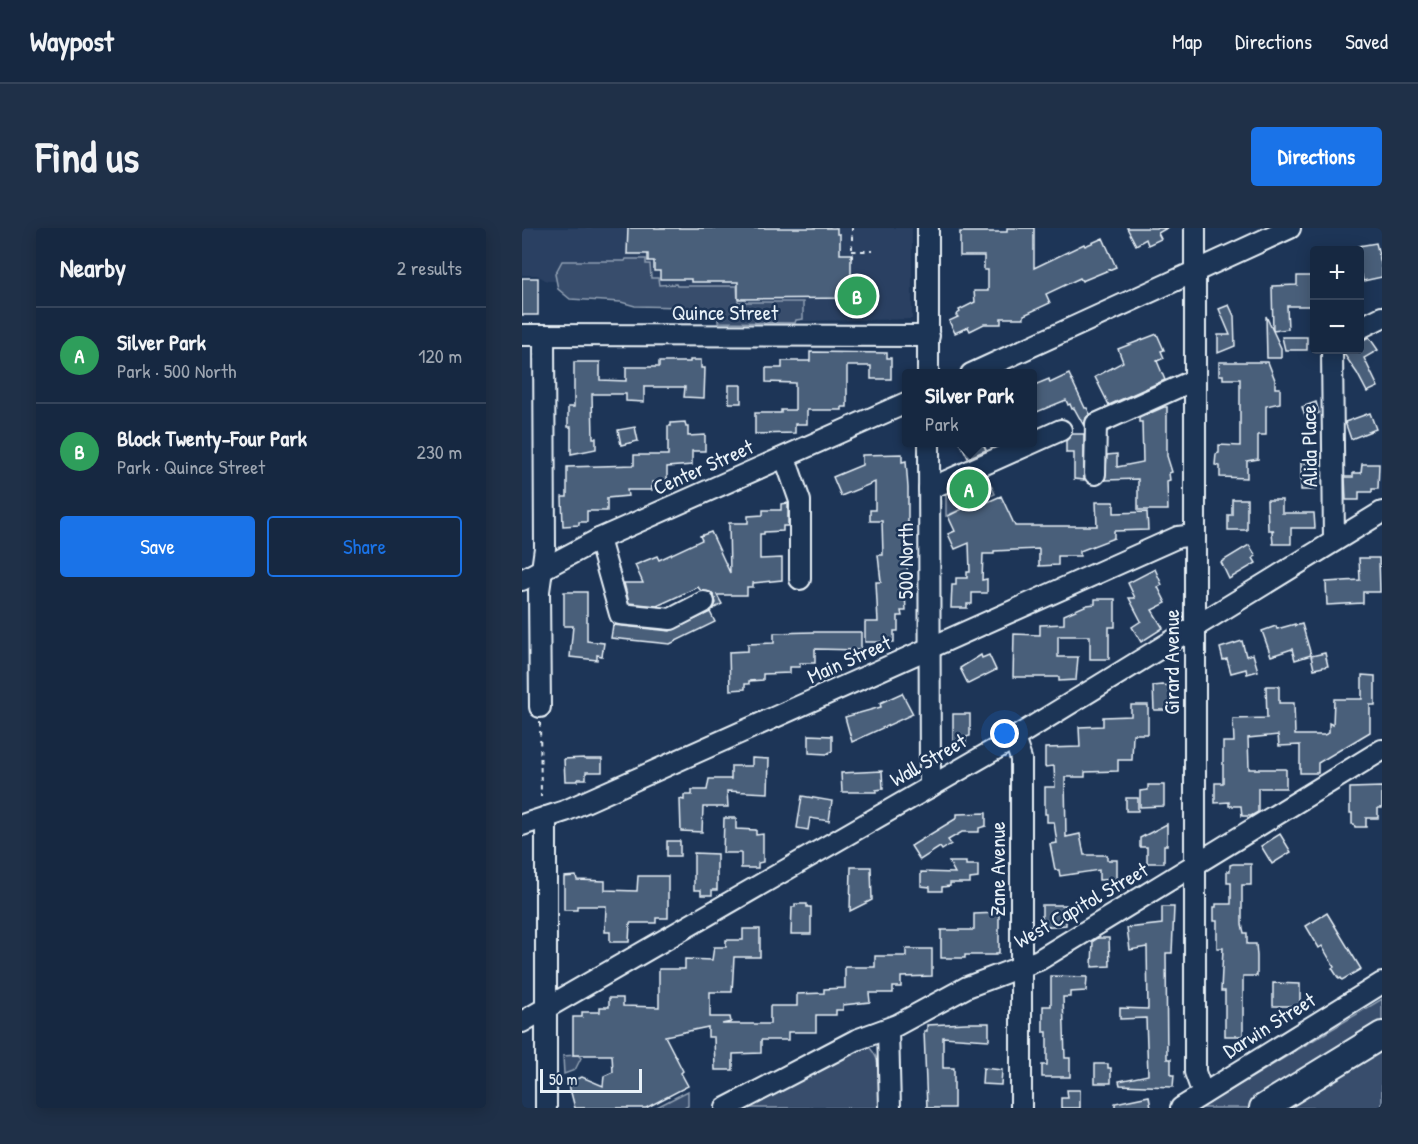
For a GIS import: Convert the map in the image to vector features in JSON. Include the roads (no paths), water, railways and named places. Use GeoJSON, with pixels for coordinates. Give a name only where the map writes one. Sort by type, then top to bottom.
{"type":"FeatureCollection","features":[{"type":"Feature","properties":{"kind":"main road"},"geometry":{"type":"LineString","coordinates":[[1263,1108],[1382,1035]]}},
{"type":"Feature","properties":{"kind":"street"},"geometry":{"type":"LineString","coordinates":[[928,228],[928,369]]}},
{"type":"Feature","properties":{"kind":"street","name":"Girard Avenue"},"geometry":{"type":"LineString","coordinates":[[1195,228],[1195,1072],[1203,1094]]}},
{"type":"Feature","properties":{"kind":"street"},"geometry":{"type":"LineString","coordinates":[[982,369],[1290,228]]}},
{"type":"Feature","properties":{"kind":"street"},"geometry":{"type":"LineString","coordinates":[[1364,326],[1382,317]]}},
{"type":"Feature","properties":{"kind":"street","name":"Quince Street"},"geometry":{"type":"LineString","coordinates":[[522,335],[929,336]]}},
{"type":"Feature","properties":{"kind":"street"},"geometry":{"type":"LineString","coordinates":[[540,707],[538,591],[545,548],[544,335]]}},
{"type":"Feature","properties":{"kind":"street","name":"Alida Place"},"geometry":{"type":"LineString","coordinates":[[1332,354],[1334,541]]}},
{"type":"Feature","properties":{"kind":"street"},"geometry":{"type":"LineString","coordinates":[[1095,474],[1096,424],[1194,380]]}},
{"type":"Feature","properties":{"kind":"street","name":"Center Street"},"geometry":{"type":"LineString","coordinates":[[522,580],[599,539],[902,405]]}},
{"type":"Feature","properties":{"kind":"street"},"geometry":{"type":"LineString","coordinates":[[1037,441],[1061,430]]}},
{"type":"Feature","properties":{"kind":"street","name":"500 North"},"geometry":{"type":"LineString","coordinates":[[929,447],[930,787]]}},
{"type":"Feature","properties":{"kind":"street"},"geometry":{"type":"LineString","coordinates":[[929,489],[1023,447]]}},
{"type":"Feature","properties":{"kind":"street"},"geometry":{"type":"LineString","coordinates":[[785,458],[800,501],[800,579]]}},
{"type":"Feature","properties":{"kind":"street","name":"Wall Street"},"geometry":{"type":"LineString","coordinates":[[522,1022],[1014,738],[1382,512]]}},
{"type":"Feature","properties":{"kind":"street","name":"Main Street"},"geometry":{"type":"LineString","coordinates":[[522,825],[576,806],[1178,537],[1194,535]]}},
{"type":"Feature","properties":{"kind":"street"},"geometry":{"type":"LineString","coordinates":[[599,539],[620,614],[671,619],[704,602]]}},
{"type":"Feature","properties":{"kind":"street","name":"Zane Avenue"},"geometry":{"type":"LineString","coordinates":[[1014,738],[1021,759],[1021,1108]]}},
{"type":"Feature","properties":{"kind":"street","name":"West Capitol Street"},"geometry":{"type":"LineString","coordinates":[[726,1108],[856,1040],[888,1029],[967,987],[1039,960],[1382,750]]}},
{"type":"Feature","properties":{"kind":"street"},"geometry":{"type":"LineString","coordinates":[[546,817],[546,1108]]}},
{"type":"Feature","properties":{"kind":"street","name":"Darwin Street"},"geometry":{"type":"LineString","coordinates":[[1181,1108],[1382,983]]}},
{"type":"Feature","properties":{"kind":"street"},"geometry":{"type":"LineString","coordinates":[[888,1029],[890,1108]]}},
{"type":"Feature","properties":{"kind":"place","name":"Block Twenty-Four Park"},"geometry":{"type":"Point","coordinates":[857,296]}},
{"type":"Feature","properties":{"kind":"place","name":"Silver Park"},"geometry":{"type":"Point","coordinates":[969,489]}}]}
